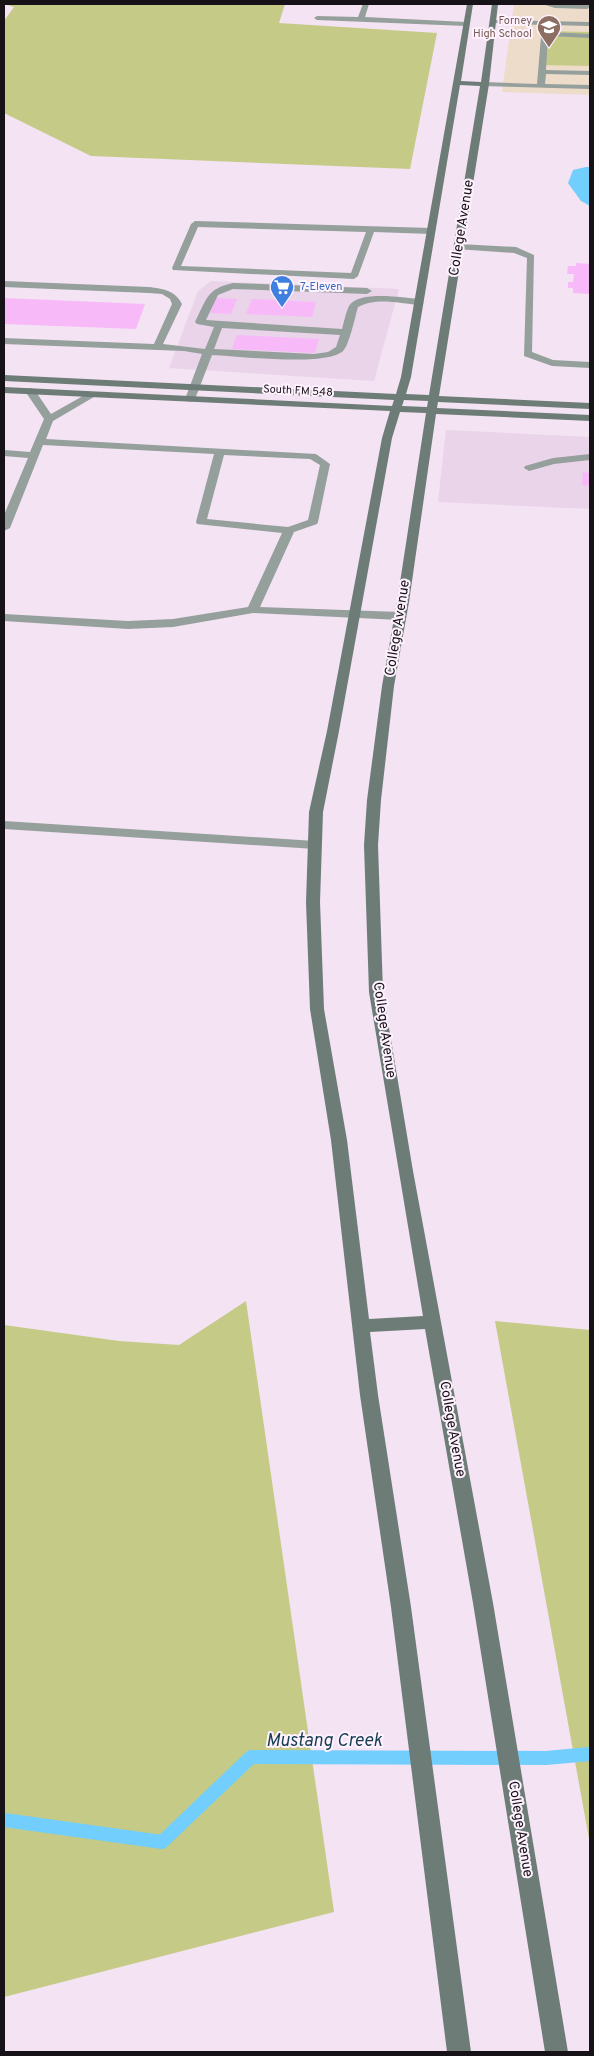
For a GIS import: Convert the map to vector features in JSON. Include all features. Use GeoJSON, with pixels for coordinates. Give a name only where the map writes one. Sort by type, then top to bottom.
{"type":"FeatureCollection","features":[{"type":"Feature","properties":{"kind":"main road"},"geometry":{"type":"LineString","coordinates":[[459,2052],[402,1616],[369,1395],[339,1140],[318,1010],[313,902],[316,812],[333,731],[387,438],[406,377],[470,4]]}},
{"type":"Feature","properties":{"kind":"main road","name":"College Avenue"},"geometry":{"type":"LineString","coordinates":[[496,4],[485,84],[388,686],[374,807],[372,845],[376,992],[557,2052]]}},
{"type":"Feature","properties":{"kind":"main road"},"geometry":{"type":"LineString","coordinates":[[484,22],[494,22]]}},
{"type":"Feature","properties":{"kind":"main road"},"geometry":{"type":"LineString","coordinates":[[466,24],[475,23]]}},
{"type":"Feature","properties":{"kind":"main road"},"geometry":{"type":"LineString","coordinates":[[456,83],[485,84]]}},
{"type":"Feature","properties":{"kind":"main road","name":"South FM 548"},"geometry":{"type":"LineString","coordinates":[[4,378],[196,387],[432,404],[590,418]]}},
{"type":"Feature","properties":{"kind":"main road","name":"South FM 548"},"geometry":{"type":"LineString","coordinates":[[4,390],[190,398],[398,402]]}},
{"type":"Feature","properties":{"kind":"main road","name":"South FM 548"},"geometry":{"type":"LineString","coordinates":[[432,404],[590,406]]}},
{"type":"Feature","properties":{"kind":"main road"},"geometry":{"type":"LineString","coordinates":[[361,1326],[432,1322]]}},
{"type":"Feature","properties":{"kind":"lane"},"geometry":{"type":"LineString","coordinates":[[361,19],[366,4]]}},
{"type":"Feature","properties":{"kind":"lane"},"geometry":{"type":"LineString","coordinates":[[545,4],[586,7],[587,4]]}},
{"type":"Feature","properties":{"kind":"lane"},"geometry":{"type":"LineString","coordinates":[[317,18],[466,24]]}},
{"type":"Feature","properties":{"kind":"lane"},"geometry":{"type":"LineString","coordinates":[[494,22],[590,24]]}},
{"type":"Feature","properties":{"kind":"lane"},"geometry":{"type":"LineString","coordinates":[[541,86],[546,23]]}},
{"type":"Feature","properties":{"kind":"lane"},"geometry":{"type":"LineString","coordinates":[[545,34],[590,36]]}},
{"type":"Feature","properties":{"kind":"lane"},"geometry":{"type":"LineString","coordinates":[[542,72],[590,73]]}},
{"type":"Feature","properties":{"kind":"lane"},"geometry":{"type":"LineString","coordinates":[[485,84],[590,87]]}},
{"type":"Feature","properties":{"kind":"lane"},"geometry":{"type":"LineString","coordinates":[[361,278],[176,268],[195,224],[431,231]]}},
{"type":"Feature","properties":{"kind":"lane"},"geometry":{"type":"LineString","coordinates":[[366,295],[361,278],[371,229]]}},
{"type":"Feature","properties":{"kind":"lane"},"geometry":{"type":"LineString","coordinates":[[459,247],[516,250],[531,257],[527,354],[552,363],[590,365]]}},
{"type":"Feature","properties":{"kind":"lane"},"geometry":{"type":"LineString","coordinates":[[4,284],[164,292],[174,297],[177,304],[157,347]]}},
{"type":"Feature","properties":{"kind":"lane"},"geometry":{"type":"LineString","coordinates":[[345,332],[200,322],[213,295],[222,288],[233,286],[366,295],[419,302]]}},
{"type":"Feature","properties":{"kind":"lane"},"geometry":{"type":"LineString","coordinates":[[4,341],[157,347],[208,352],[314,357],[332,354],[340,349],[354,306],[366,295]]}},
{"type":"Feature","properties":{"kind":"lane"},"geometry":{"type":"LineString","coordinates":[[190,398],[196,387],[219,324]]}},
{"type":"Feature","properties":{"kind":"lane"},"geometry":{"type":"LineString","coordinates":[[30,391],[49,419]]}},
{"type":"Feature","properties":{"kind":"lane"},"geometry":{"type":"LineString","coordinates":[[4,528],[49,419],[94,394]]}},
{"type":"Feature","properties":{"kind":"lane"},"geometry":{"type":"LineString","coordinates":[[40,442],[220,451],[312,456],[325,464],[313,522],[289,530],[202,522],[220,451]]}},
{"type":"Feature","properties":{"kind":"lane"},"geometry":{"type":"LineString","coordinates":[[4,454],[34,455]]}},
{"type":"Feature","properties":{"kind":"lane"},"geometry":{"type":"LineString","coordinates":[[529,468],[553,460],[590,457]]}},
{"type":"Feature","properties":{"kind":"lane"},"geometry":{"type":"LineString","coordinates":[[253,610],[289,530]]}},
{"type":"Feature","properties":{"kind":"lane"},"geometry":{"type":"LineString","coordinates":[[4,618],[128,625],[173,624],[253,610],[400,616]]}},
{"type":"Feature","properties":{"kind":"lane"},"geometry":{"type":"LineString","coordinates":[[4,825],[315,845]]}},
{"type":"Feature","properties":{"kind":"shaded area","name":"Forney High School"},"geometry":{"type":"Polygon","coordinates":[[[514,4],[590,4],[590,95],[502,92],[514,4]]]}},
{"type":"Feature","properties":{"kind":"shaded area"},"geometry":{"type":"Polygon","coordinates":[[[211,281],[399,289],[374,381],[169,368],[198,291],[211,281]]]}},
{"type":"Feature","properties":{"kind":"shaded area"},"geometry":{"type":"Polygon","coordinates":[[[446,430],[590,437],[590,509],[438,502],[446,430]]]}},
{"type":"Feature","properties":{"kind":"green space"},"geometry":{"type":"Polygon","coordinates":[[[4,4],[285,4],[279,23],[437,33],[410,169],[91,156],[4,113],[4,21],[14,7],[4,4]]]}},
{"type":"Feature","properties":{"kind":"green space"},"geometry":{"type":"Polygon","coordinates":[[[542,31],[590,32],[590,66],[539,65],[542,31]]]}},
{"type":"Feature","properties":{"kind":"green space"},"geometry":{"type":"Polygon","coordinates":[[[246,1301],[334,1912],[4,1997],[4,1325],[119,1341],[179,1345],[246,1301]]]}},
{"type":"Feature","properties":{"kind":"green space"},"geometry":{"type":"Polygon","coordinates":[[[495,1321],[590,1330],[590,1844],[495,1321]]]}},
{"type":"Feature","properties":{"kind":"water"},"geometry":{"type":"Polygon","coordinates":[[[590,167],[590,206],[581,201],[568,183],[573,170],[590,167]]]}},
{"type":"Feature","properties":{"kind":"building"},"geometry":{"type":"Polygon","coordinates":[[[576,263],[590,264],[590,294],[573,293],[573,288],[568,288],[568,282],[573,282],[574,274],[567,274],[568,266],[576,266],[576,263]]]}},
{"type":"Feature","properties":{"kind":"building"},"geometry":{"type":"Polygon","coordinates":[[[4,298],[145,304],[136,329],[4,324],[4,298]]]}},
{"type":"Feature","properties":{"kind":"building"},"geometry":{"type":"Polygon","coordinates":[[[216,298],[237,299],[231,314],[210,313],[216,298]]]}},
{"type":"Feature","properties":{"kind":"building","name":"7-Eleven"},"geometry":{"type":"Polygon","coordinates":[[[252,299],[316,302],[312,317],[246,314],[252,299]]]}},
{"type":"Feature","properties":{"kind":"building"},"geometry":{"type":"Polygon","coordinates":[[[237,335],[319,339],[315,353],[232,349],[237,335]]]}},
{"type":"Feature","properties":{"kind":"building"},"geometry":{"type":"Polygon","coordinates":[[[583,472],[590,473],[590,486],[582,485],[583,472]]]}},
{"type":"Feature","properties":{"kind":"waterway","name":"Mustang Creek"},"geometry":{"type":"LineString","coordinates":[[4,1820],[162,1842],[251,1757],[546,1758],[590,1754]]}},
{"type":"Feature","properties":{"kind":"place","name":"Forney High School"},"geometry":{"type":"Point","coordinates":[549,48]}},
{"type":"Feature","properties":{"kind":"place","name":"7-Eleven"},"geometry":{"type":"Point","coordinates":[282,308]}}]}
